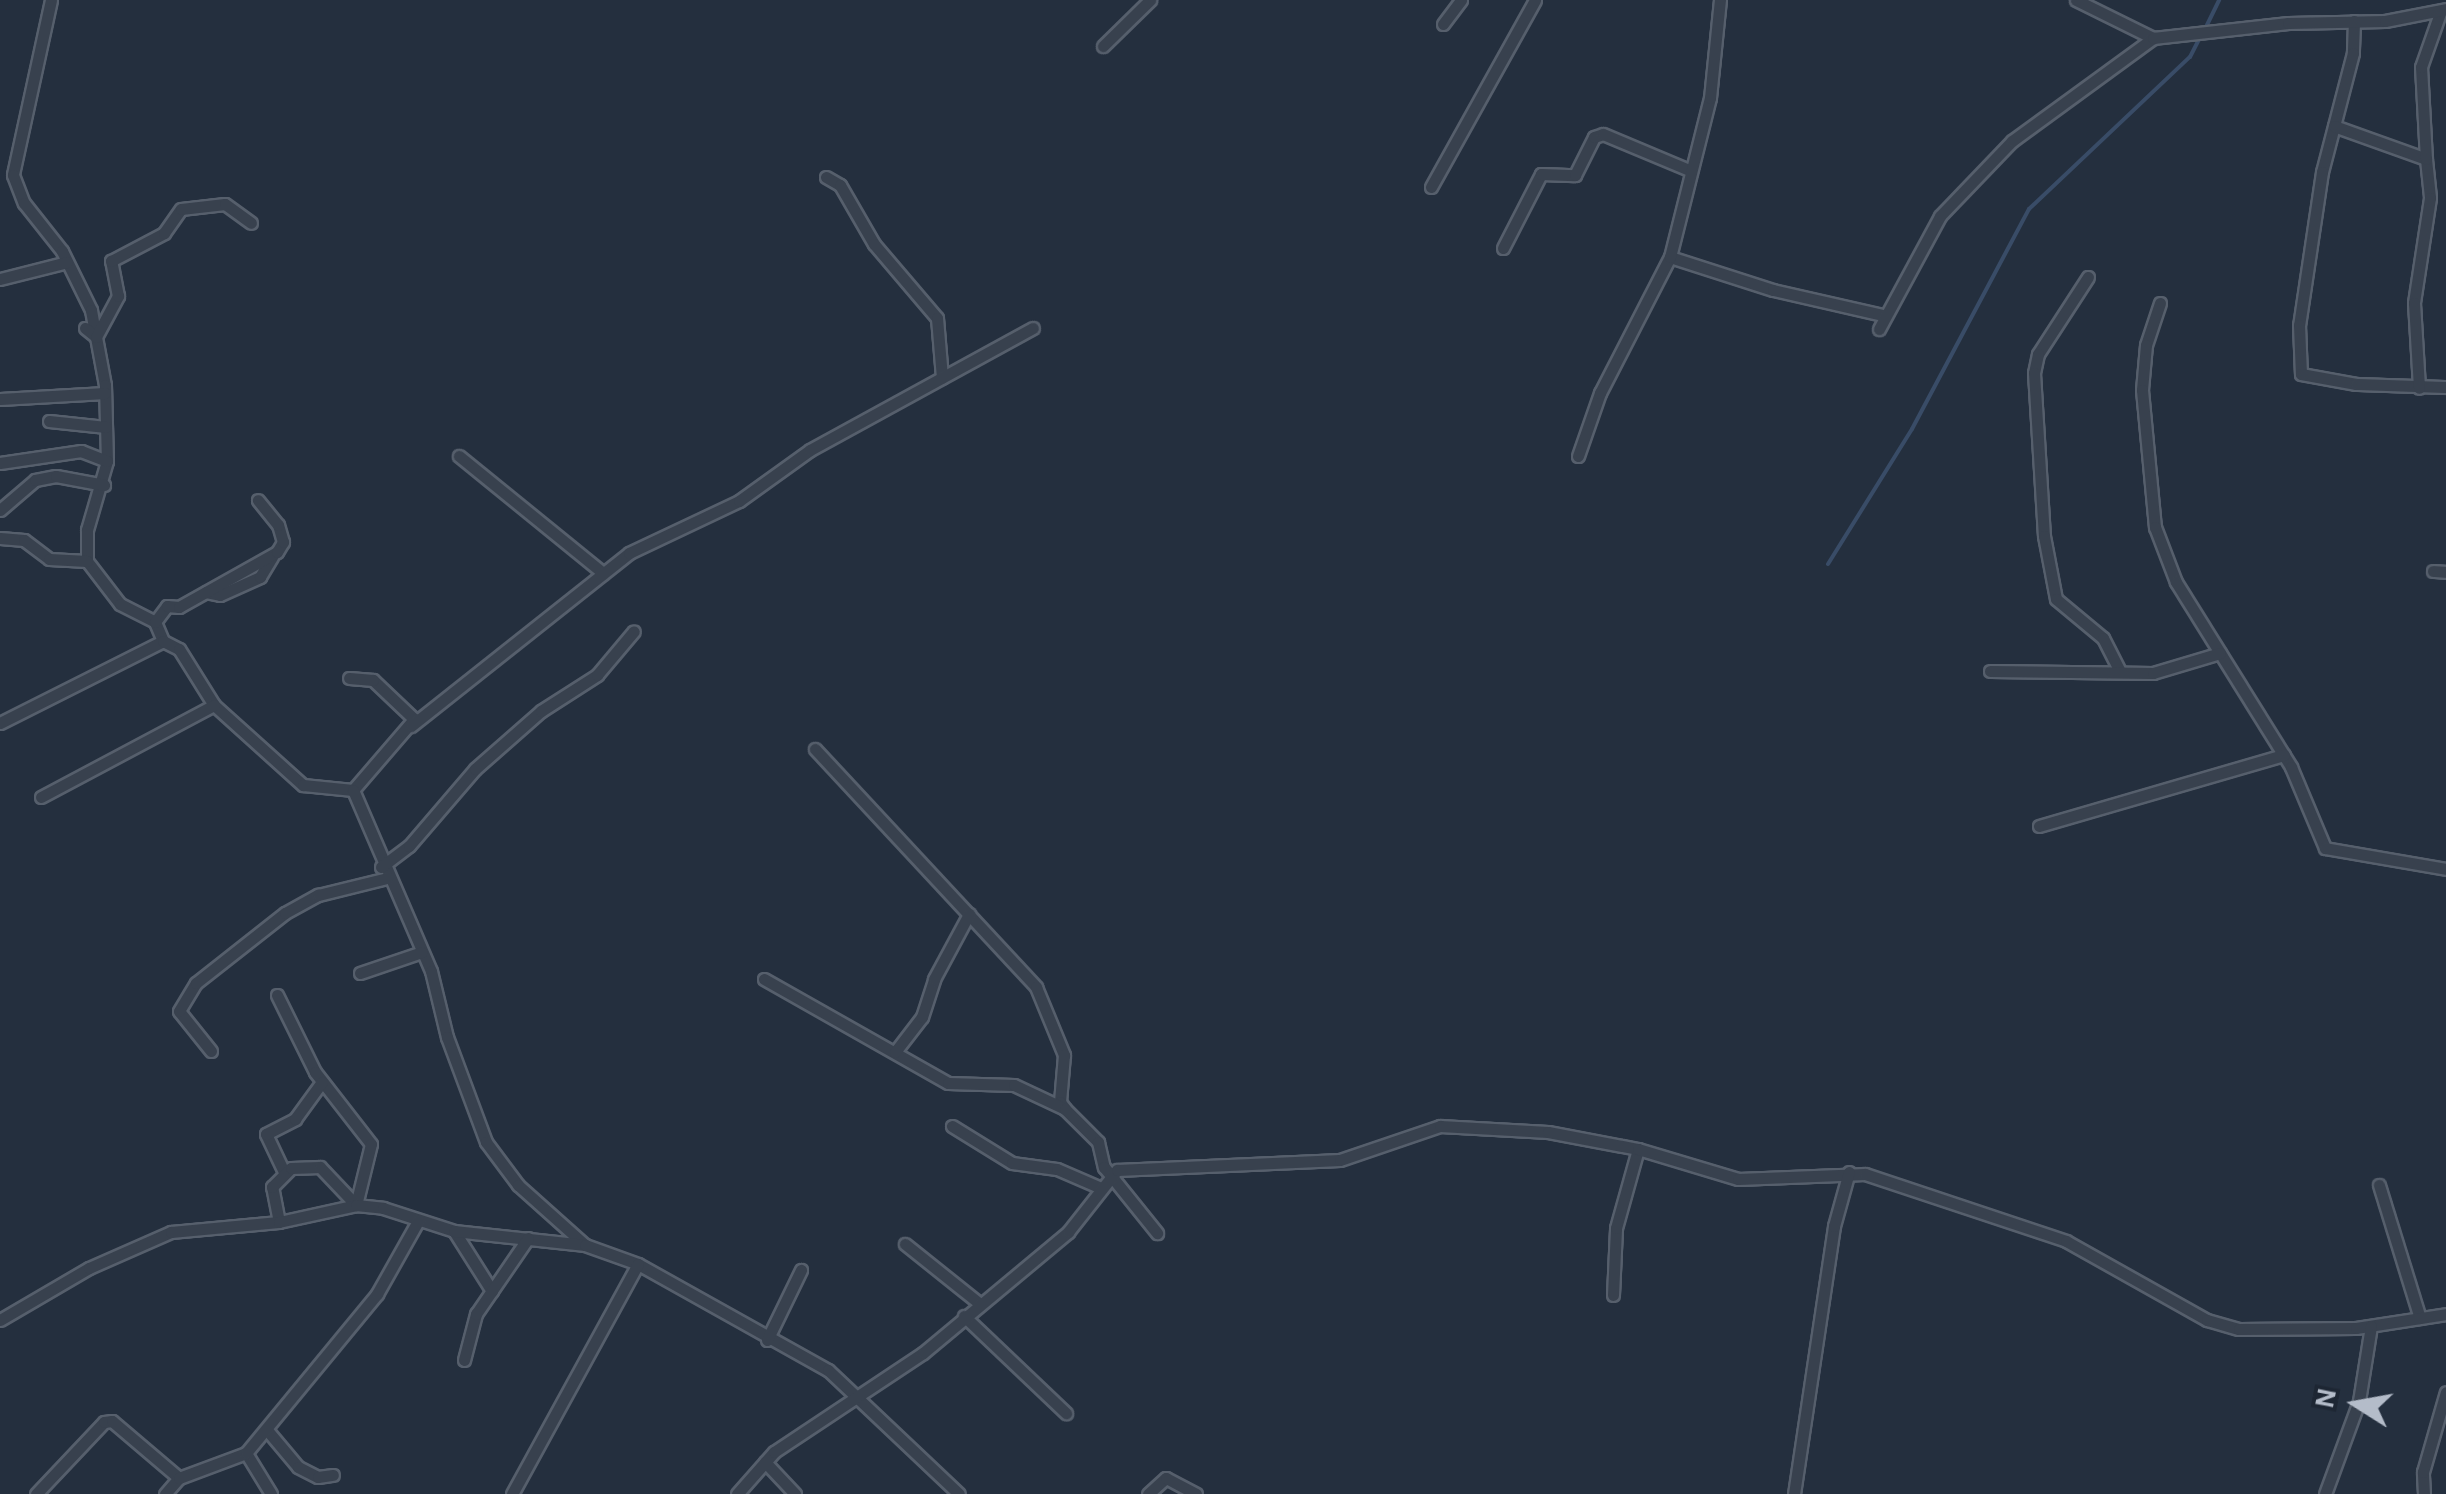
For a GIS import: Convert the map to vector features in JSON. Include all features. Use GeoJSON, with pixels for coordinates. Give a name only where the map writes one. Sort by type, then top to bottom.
{"type":"FeatureCollection","features":[{"type":"Feature","properties":{"kind":"street"},"geometry":{"type":"LineString","coordinates":[[51,0],[13,175],[24,203],[68,262],[92,310],[105,393],[107,461],[104,485],[87,530],[87,560],[98,584],[120,604],[156,622],[163,641],[178,649],[214,705],[303,786],[352,790]]}},
{"type":"Feature","properties":{"kind":"street"},"geometry":{"type":"LineString","coordinates":[[1103,46],[1150,0]]}},
{"type":"Feature","properties":{"kind":"street"},"geometry":{"type":"LineString","coordinates":[[1444,24],[1461,0]]}},
{"type":"Feature","properties":{"kind":"street"},"geometry":{"type":"LineString","coordinates":[[1431,188],[1535,0]]}},
{"type":"Feature","properties":{"kind":"street"},"geometry":{"type":"LineString","coordinates":[[1578,456],[1600,393],[1670,256],[1710,98],[1720,0]]}},
{"type":"Feature","properties":{"kind":"street"},"geometry":{"type":"LineString","coordinates":[[2076,0],[2153,38]]}},
{"type":"Feature","properties":{"kind":"street"},"geometry":{"type":"LineString","coordinates":[[1880,329],[1883,314],[1940,216],[1988,165],[2049,110],[2153,38],[2443,11],[2421,67],[2430,198],[2414,303],[2419,388]]}},
{"type":"Feature","properties":{"kind":"street"},"geometry":{"type":"LineString","coordinates":[[2354,21],[2299,325],[2300,374],[2419,388],[2446,387]]}},
{"type":"Feature","properties":{"kind":"street"},"geometry":{"type":"LineString","coordinates":[[2334,126],[2426,159]]}},
{"type":"Feature","properties":{"kind":"street"},"geometry":{"type":"LineString","coordinates":[[1502,248],[1541,174],[1575,175],[1594,137],[1604,134],[1690,170]]}},
{"type":"Feature","properties":{"kind":"street"},"geometry":{"type":"LineString","coordinates":[[826,177],[840,185],[874,244],[937,318],[942,378]]}},
{"type":"Feature","properties":{"kind":"street"},"geometry":{"type":"LineString","coordinates":[[96,336],[118,296],[111,261],[164,233],[181,209],[225,204],[251,223]]}},
{"type":"Feature","properties":{"kind":"street"},"geometry":{"type":"LineString","coordinates":[[1670,256],[1773,290],[1883,314]]}},
{"type":"Feature","properties":{"kind":"street"},"geometry":{"type":"LineString","coordinates":[[0,280],[68,262]]}},
{"type":"Feature","properties":{"kind":"street"},"geometry":{"type":"LineString","coordinates":[[2088,277],[2038,354],[2034,374],[2044,536],[2056,599],[2104,638],[2118,670]]}},
{"type":"Feature","properties":{"kind":"street"},"geometry":{"type":"LineString","coordinates":[[2160,302],[2146,345],[2142,390],[2156,527],[2176,582],[2284,755],[2325,848],[2446,869]]}},
{"type":"Feature","properties":{"kind":"street"},"geometry":{"type":"LineString","coordinates":[[85,328],[96,336]]}},
{"type":"Feature","properties":{"kind":"street"},"geometry":{"type":"LineString","coordinates":[[352,790],[411,726],[629,554],[739,501],[810,450],[1033,328]]}},
{"type":"Feature","properties":{"kind":"street"},"geometry":{"type":"LineString","coordinates":[[0,399],[105,393]]}},
{"type":"Feature","properties":{"kind":"street"},"geometry":{"type":"LineString","coordinates":[[49,421],[106,427]]}},
{"type":"Feature","properties":{"kind":"street"},"geometry":{"type":"LineString","coordinates":[[0,463],[81,450],[107,461]]}},
{"type":"Feature","properties":{"kind":"street"},"geometry":{"type":"LineString","coordinates":[[459,456],[604,573]]}},
{"type":"Feature","properties":{"kind":"street"},"geometry":{"type":"LineString","coordinates":[[0,510],[35,480],[56,476],[104,485]]}},
{"type":"Feature","properties":{"kind":"street"},"geometry":{"type":"LineString","coordinates":[[156,622],[167,606],[206,592],[220,595],[260,577],[281,534],[258,500]]}},
{"type":"Feature","properties":{"kind":"street"},"geometry":{"type":"LineString","coordinates":[[0,538],[24,540],[49,559],[87,560]]}},
{"type":"Feature","properties":{"kind":"street"},"geometry":{"type":"LineString","coordinates":[[211,1051],[179,1011],[196,982],[285,912],[318,895],[384,873],[475,769],[541,711],[597,675],[634,631]]}},
{"type":"Feature","properties":{"kind":"street"},"geometry":{"type":"LineString","coordinates":[[0,723],[163,641]]}},
{"type":"Feature","properties":{"kind":"street"},"geometry":{"type":"LineString","coordinates":[[1990,671],[2154,673],[2220,653]]}},
{"type":"Feature","properties":{"kind":"street"},"geometry":{"type":"LineString","coordinates":[[350,678],[373,680],[398,697],[414,719],[411,726]]}},
{"type":"Feature","properties":{"kind":"street"},"geometry":{"type":"LineString","coordinates":[[41,797],[214,705]]}},
{"type":"Feature","properties":{"kind":"street"},"geometry":{"type":"LineString","coordinates":[[814,749],[1036,988],[1064,1054],[1060,1102],[1098,1142],[1113,1176],[1157,1233]]}},
{"type":"Feature","properties":{"kind":"street"},"geometry":{"type":"LineString","coordinates":[[2039,826],[2284,755]]}},
{"type":"Feature","properties":{"kind":"street"},"geometry":{"type":"LineString","coordinates":[[352,790],[384,873],[422,952],[486,1142],[518,1185],[585,1245]]}},
{"type":"Feature","properties":{"kind":"street"},"geometry":{"type":"LineString","coordinates":[[895,1052],[922,1017],[934,979],[969,914]]}},
{"type":"Feature","properties":{"kind":"street"},"geometry":{"type":"LineString","coordinates":[[360,973],[422,952]]}},
{"type":"Feature","properties":{"kind":"street"},"geometry":{"type":"LineString","coordinates":[[764,978],[948,1082],[1014,1086],[1065,1109]]}},
{"type":"Feature","properties":{"kind":"street"},"geometry":{"type":"LineString","coordinates":[[277,996],[322,1082],[371,1144],[356,1205]]}},
{"type":"Feature","properties":{"kind":"street"},"geometry":{"type":"LineString","coordinates":[[284,1172],[266,1134],[295,1119],[322,1082]]}},
{"type":"Feature","properties":{"kind":"street"},"geometry":{"type":"LineString","coordinates":[[952,1126],[1012,1163],[1058,1169],[1101,1188]]}},
{"type":"Feature","properties":{"kind":"street"},"geometry":{"type":"LineString","coordinates":[[737,1494],[765,1462],[856,1393],[923,1353],[1068,1232],[1113,1176],[1135,1168],[1340,1160],[1440,1126],[1548,1132],[1638,1149],[1738,1178],[1849,1172],[2066,1241],[2220,1325],[2270,1332],[2371,1326],[2446,1314]]}},
{"type":"Feature","properties":{"kind":"street"},"geometry":{"type":"LineString","coordinates":[[1613,1295],[1616,1228],[1638,1149]]}},
{"type":"Feature","properties":{"kind":"street"},"geometry":{"type":"LineString","coordinates":[[279,1222],[272,1187],[284,1172],[320,1167],[356,1205]]}},
{"type":"Feature","properties":{"kind":"street"},"geometry":{"type":"LineString","coordinates":[[1794,1494],[1834,1226],[1849,1172]]}},
{"type":"Feature","properties":{"kind":"street"},"geometry":{"type":"LineString","coordinates":[[2379,1185],[2420,1318]]}},
{"type":"Feature","properties":{"kind":"street"},"geometry":{"type":"LineString","coordinates":[[0,1320],[89,1268],[170,1232],[279,1222],[356,1205],[454,1231],[585,1245],[638,1264],[734,1314],[767,1340],[828,1370],[958,1494]]}},
{"type":"Feature","properties":{"kind":"street"},"geometry":{"type":"LineString","coordinates":[[165,1494],[178,1478],[246,1453],[378,1294],[418,1221]]}},
{"type":"Feature","properties":{"kind":"street"},"geometry":{"type":"LineString","coordinates":[[454,1231],[492,1291]]}},
{"type":"Feature","properties":{"kind":"street"},"geometry":{"type":"LineString","coordinates":[[464,1360],[465,1338],[528,1238]]}},
{"type":"Feature","properties":{"kind":"street"},"geometry":{"type":"LineString","coordinates":[[905,1244],[979,1303]]}},
{"type":"Feature","properties":{"kind":"street"},"geometry":{"type":"LineString","coordinates":[[512,1494],[638,1264]]}},
{"type":"Feature","properties":{"kind":"street"},"geometry":{"type":"LineString","coordinates":[[767,1340],[801,1270]]}},
{"type":"Feature","properties":{"kind":"street"},"geometry":{"type":"LineString","coordinates":[[964,1316],[1066,1413]]}},
{"type":"Feature","properties":{"kind":"street"},"geometry":{"type":"LineString","coordinates":[[2326,1494],[2359,1401],[2371,1326]]}},
{"type":"Feature","properties":{"kind":"street"},"geometry":{"type":"LineString","coordinates":[[2424,1494],[2423,1472],[2446,1392]]}},
{"type":"Feature","properties":{"kind":"street"},"geometry":{"type":"LineString","coordinates":[[36,1494],[104,1422],[112,1421],[178,1478]]}},
{"type":"Feature","properties":{"kind":"street"},"geometry":{"type":"LineString","coordinates":[[266,1430],[298,1467],[318,1477],[332,1475]]}},
{"type":"Feature","properties":{"kind":"street"},"geometry":{"type":"LineString","coordinates":[[246,1453],[271,1494]]}},
{"type":"Feature","properties":{"kind":"street"},"geometry":{"type":"LineString","coordinates":[[765,1462],[795,1494]]}},
{"type":"Feature","properties":{"kind":"street"},"geometry":{"type":"LineString","coordinates":[[1148,1494],[1166,1478],[1196,1494]]}},
{"type":"Feature","properties":{"kind":"waterway"},"geometry":{"type":"LineString","coordinates":[[2206,27],[2219,0]]}},
{"type":"Feature","properties":{"kind":"waterway"},"geometry":{"type":"LineString","coordinates":[[1828,564],[1912,429],[2029,209],[2190,57],[2201,35]]}}]}
